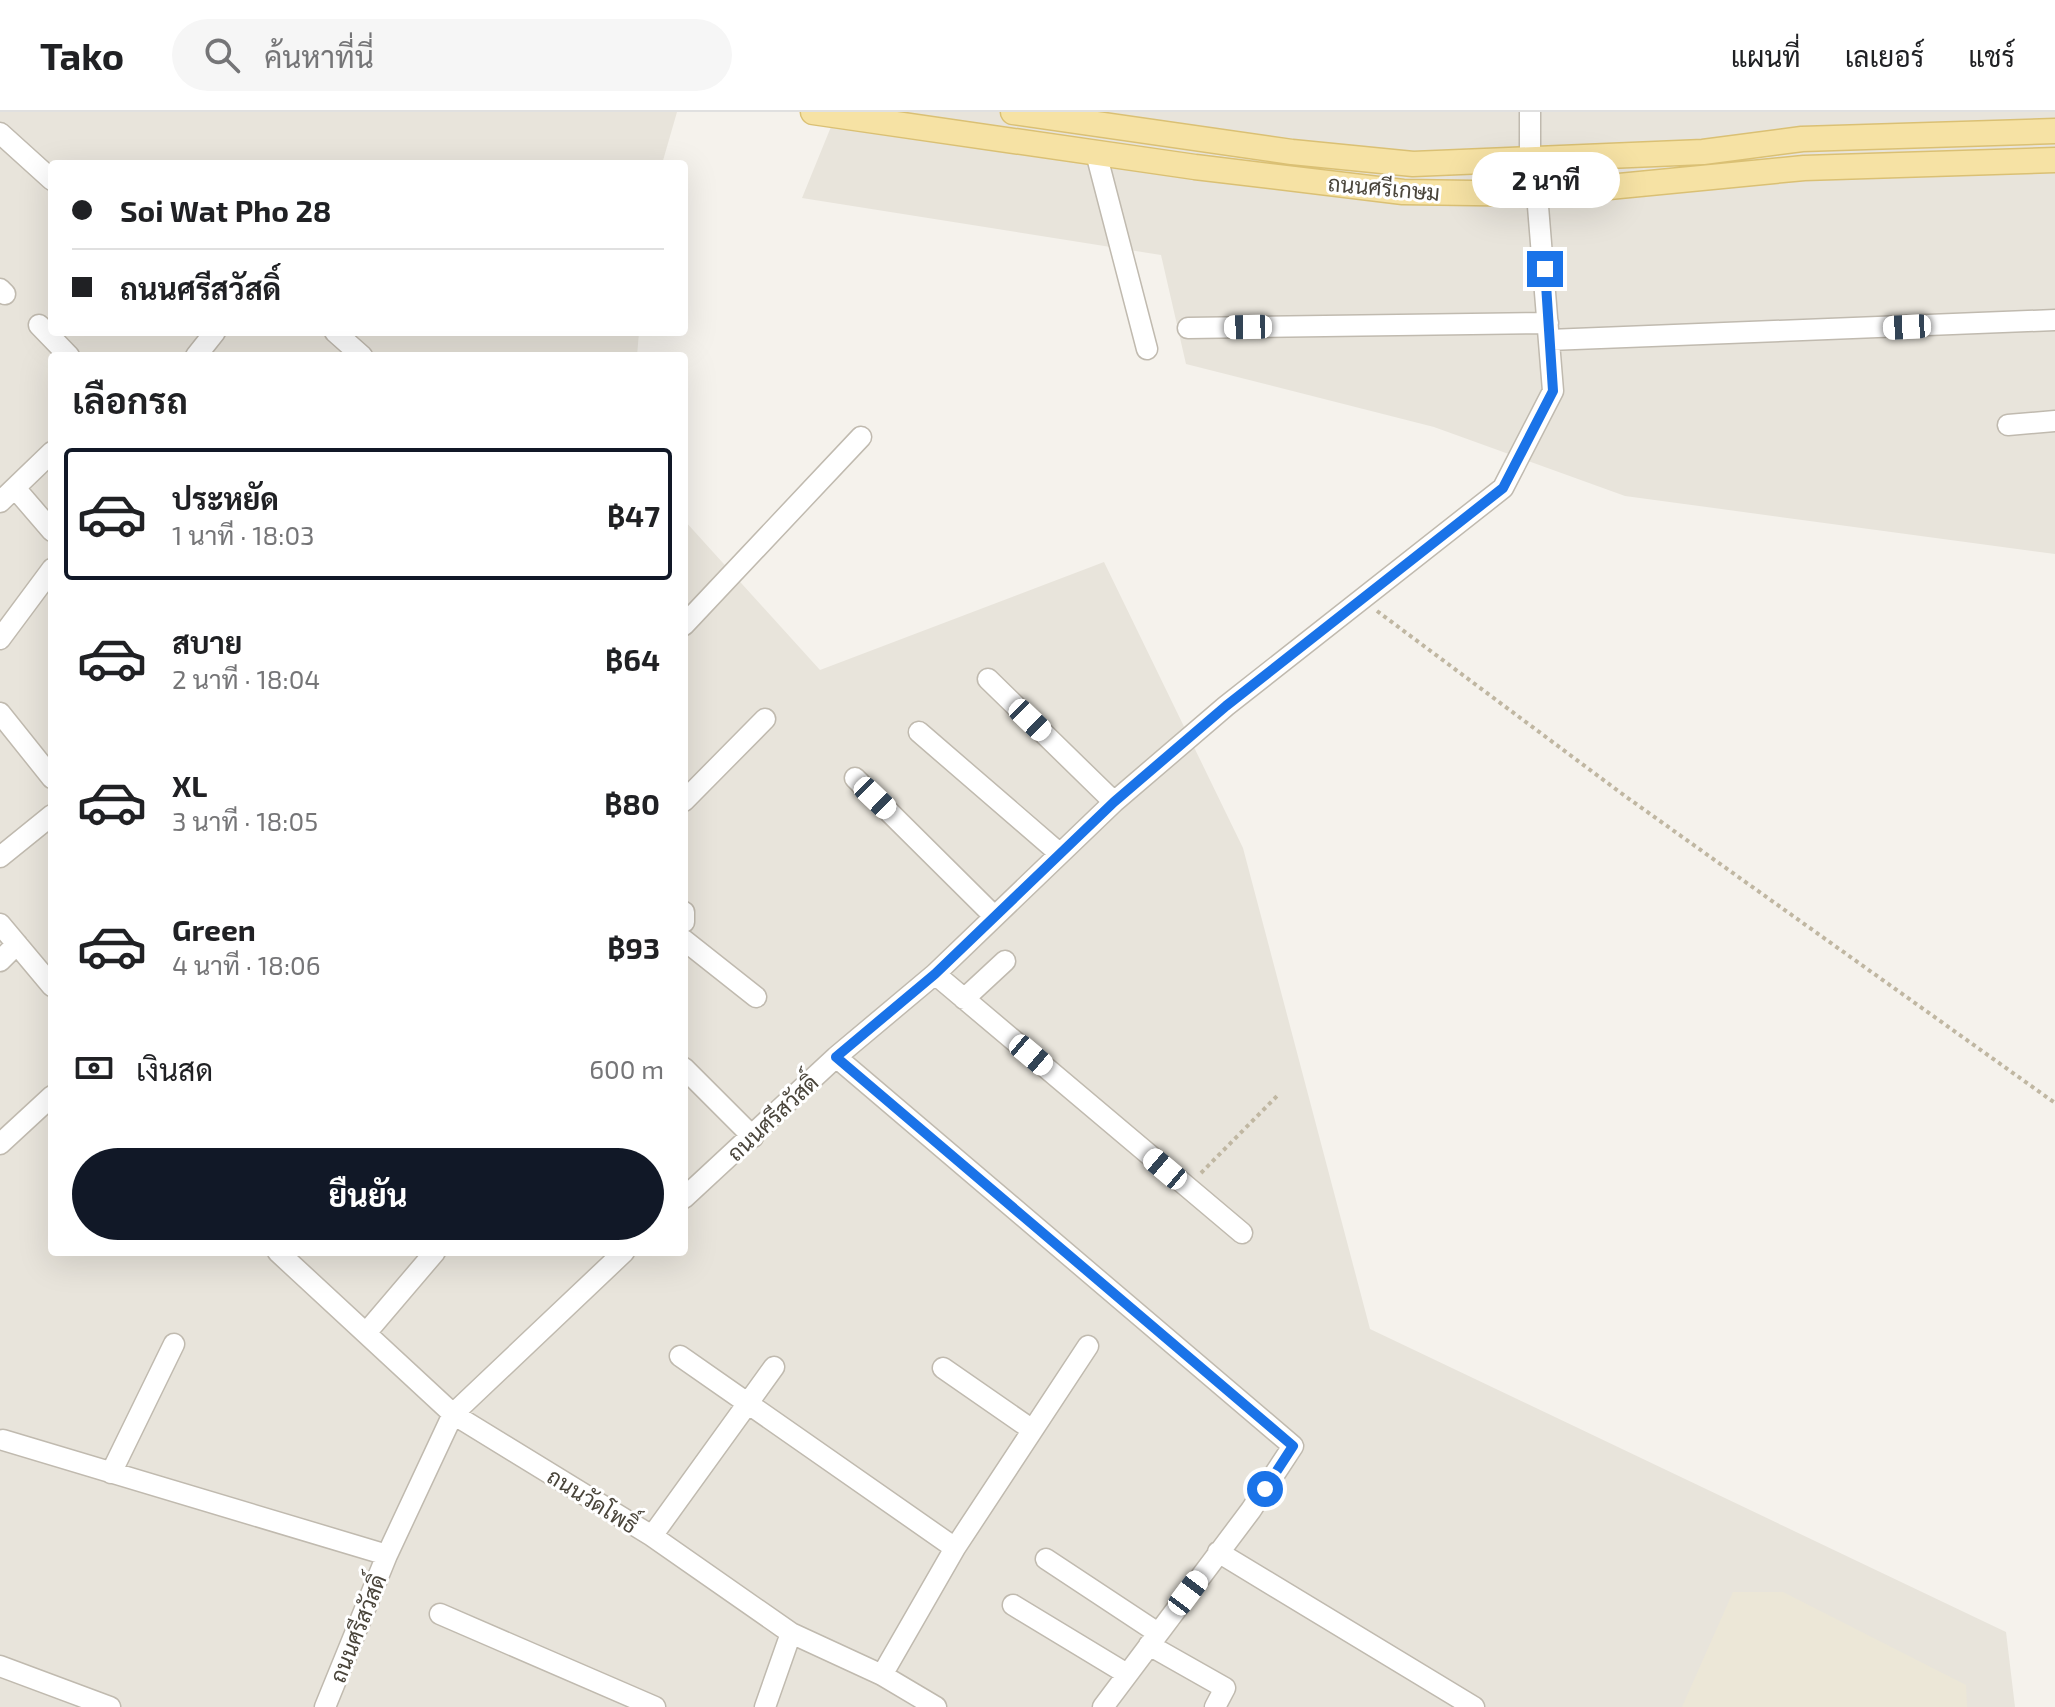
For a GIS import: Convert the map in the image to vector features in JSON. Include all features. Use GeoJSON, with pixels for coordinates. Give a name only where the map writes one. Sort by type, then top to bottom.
{"type":"FeatureCollection","features":[{"type":"Feature","properties":{"kind":"main road","name":"ถนนศรีเกษม"},"geometry":{"type":"LineString","coordinates":[[813,112],[877,117],[1096,153],[1403,192],[1537,194],[1804,168],[2055,160]]}},
{"type":"Feature","properties":{"kind":"main road","name":"ถนนศรีเกษม"},"geometry":{"type":"LineString","coordinates":[[1013,112],[1292,152],[1413,164],[1703,152],[1802,139],[2055,131]]}},
{"type":"Feature","properties":{"kind":"street"},"geometry":{"type":"LineString","coordinates":[[1530,112],[1530,160]]}},
{"type":"Feature","properties":{"kind":"street"},"geometry":{"type":"LineString","coordinates":[[0,133],[48,176]]}},
{"type":"Feature","properties":{"kind":"street"},"geometry":{"type":"LineString","coordinates":[[1096,153],[1147,349]]}},
{"type":"Feature","properties":{"kind":"street","name":"ถนนศรีสวัสดิ์"},"geometry":{"type":"LineString","coordinates":[[688,1194],[836,1057],[935,974],[1114,802],[1226,706],[1503,488],[1553,391],[1537,194]]}},
{"type":"Feature","properties":{"kind":"street"},"geometry":{"type":"LineString","coordinates":[[1188,328],[1549,332],[2055,320]]}},
{"type":"Feature","properties":{"kind":"street"},"geometry":{"type":"LineString","coordinates":[[39,325],[48,334]]}},
{"type":"Feature","properties":{"kind":"street"},"geometry":{"type":"LineString","coordinates":[[50,336],[65,352]]}},
{"type":"Feature","properties":{"kind":"street"},"geometry":{"type":"LineString","coordinates":[[199,352],[212,336]]}},
{"type":"Feature","properties":{"kind":"street"},"geometry":{"type":"LineString","coordinates":[[340,336],[358,352]]}},
{"type":"Feature","properties":{"kind":"street"},"geometry":{"type":"LineString","coordinates":[[2008,425],[2055,421]]}},
{"type":"Feature","properties":{"kind":"street"},"geometry":{"type":"LineString","coordinates":[[688,621],[861,437]]}},
{"type":"Feature","properties":{"kind":"street"},"geometry":{"type":"LineString","coordinates":[[0,502],[48,456]]}},
{"type":"Feature","properties":{"kind":"street"},"geometry":{"type":"LineString","coordinates":[[15,488],[48,526]]}},
{"type":"Feature","properties":{"kind":"street"},"geometry":{"type":"LineString","coordinates":[[0,639],[48,574]]}},
{"type":"Feature","properties":{"kind":"street"},"geometry":{"type":"LineString","coordinates":[[988,679],[1114,802]]}},
{"type":"Feature","properties":{"kind":"street"},"geometry":{"type":"LineString","coordinates":[[0,713],[48,773]]}},
{"type":"Feature","properties":{"kind":"street"},"geometry":{"type":"LineString","coordinates":[[688,797],[765,719]]}},
{"type":"Feature","properties":{"kind":"street"},"geometry":{"type":"LineString","coordinates":[[919,732],[1059,853]]}},
{"type":"Feature","properties":{"kind":"street"},"geometry":{"type":"LineString","coordinates":[[855,778],[993,915]]}},
{"type":"Feature","properties":{"kind":"street"},"geometry":{"type":"LineString","coordinates":[[0,857],[48,818]]}},
{"type":"Feature","properties":{"kind":"street"},"geometry":{"type":"LineString","coordinates":[[0,924],[48,981]]}},
{"type":"Feature","properties":{"kind":"street"},"geometry":{"type":"LineString","coordinates":[[688,943],[756,997]]}},
{"type":"Feature","properties":{"kind":"street"},"geometry":{"type":"LineString","coordinates":[[0,961],[17,944]]}},
{"type":"Feature","properties":{"kind":"street"},"geometry":{"type":"LineString","coordinates":[[964,999],[1005,961]]}},
{"type":"Feature","properties":{"kind":"street"},"geometry":{"type":"LineString","coordinates":[[935,974],[1242,1233]]}},
{"type":"Feature","properties":{"kind":"street"},"geometry":{"type":"LineString","coordinates":[[836,1057],[1293,1446],[1103,1707]]}},
{"type":"Feature","properties":{"kind":"street"},"geometry":{"type":"LineString","coordinates":[[688,1072],[753,1137]]}},
{"type":"Feature","properties":{"kind":"street"},"geometry":{"type":"LineString","coordinates":[[0,1144],[48,1100]]}},
{"type":"Feature","properties":{"kind":"street","name":"ถนนวัดโพธิ์"},"geometry":{"type":"LineString","coordinates":[[282,1256],[453,1414],[652,1536],[791,1633],[882,1675],[936,1707]]}},
{"type":"Feature","properties":{"kind":"street"},"geometry":{"type":"LineString","coordinates":[[366,1333],[432,1256]]}},
{"type":"Feature","properties":{"kind":"street","name":"ถนนศรีสวัสดิ์"},"geometry":{"type":"LineString","coordinates":[[325,1707],[387,1555],[453,1414],[620,1256]]}},
{"type":"Feature","properties":{"kind":"street"},"geometry":{"type":"LineString","coordinates":[[111,1473],[174,1344]]}},
{"type":"Feature","properties":{"kind":"street"},"geometry":{"type":"LineString","coordinates":[[882,1675],[955,1548],[1088,1346]]}},
{"type":"Feature","properties":{"kind":"street"},"geometry":{"type":"LineString","coordinates":[[680,1356],[955,1548]]}},
{"type":"Feature","properties":{"kind":"street"},"geometry":{"type":"LineString","coordinates":[[652,1536],[774,1367]]}},
{"type":"Feature","properties":{"kind":"street"},"geometry":{"type":"LineString","coordinates":[[943,1368],[1031,1429]]}},
{"type":"Feature","properties":{"kind":"street"},"geometry":{"type":"LineString","coordinates":[[3,1440],[387,1555]]}},
{"type":"Feature","properties":{"kind":"street"},"geometry":{"type":"LineString","coordinates":[[1218,1552],[1474,1707]]}},
{"type":"Feature","properties":{"kind":"street"},"geometry":{"type":"LineString","coordinates":[[1046,1559],[1225,1688],[1215,1707]]}},
{"type":"Feature","properties":{"kind":"street"},"geometry":{"type":"LineString","coordinates":[[1013,1605],[1127,1674]]}},
{"type":"Feature","properties":{"kind":"street"},"geometry":{"type":"LineString","coordinates":[[440,1614],[646,1705]]}},
{"type":"Feature","properties":{"kind":"street"},"geometry":{"type":"LineString","coordinates":[[765,1707],[791,1633]]}},
{"type":"Feature","properties":{"kind":"street"},"geometry":{"type":"LineString","coordinates":[[0,1666],[110,1707]]}},
{"type":"Feature","properties":{"kind":"path"},"geometry":{"type":"LineString","coordinates":[[1361,599],[1625,796],[2055,1103]]}},
{"type":"Feature","properties":{"kind":"path"},"geometry":{"type":"LineString","coordinates":[[1187,1187],[1278,1095]]}},
{"type":"Feature","properties":{"kind":"shaded area"},"geometry":{"type":"Polygon","coordinates":[[[0,112],[677,112],[663,160],[48,160],[48,336],[639,336],[637,352],[48,352],[48,1256],[688,1256],[688,524],[820,670],[1104,562],[1243,848],[1370,1329],[2006,1632],[2015,1707],[0,1707],[0,112]]]}},
{"type":"Feature","properties":{"kind":"shaded area"},"geometry":{"type":"Polygon","coordinates":[[[837,112],[2055,112],[2055,554],[1625,496],[1434,427],[1186,364],[1161,255],[802,198],[837,112]]]}},
{"type":"Feature","properties":{"kind":"shaded area"},"geometry":{"type":"Polygon","coordinates":[[[1733,1592],[1783,1592],[1966,1685],[1967,1707],[1682,1707],[1733,1592]]]}},
{"type":"Feature","properties":{"kind":"route"},"geometry":{"type":"LineString","coordinates":[[1265,1489],[1293,1446],[836,1057],[935,974],[1114,802],[1226,706],[1503,488],[1553,391],[1545,269]]}}]}
